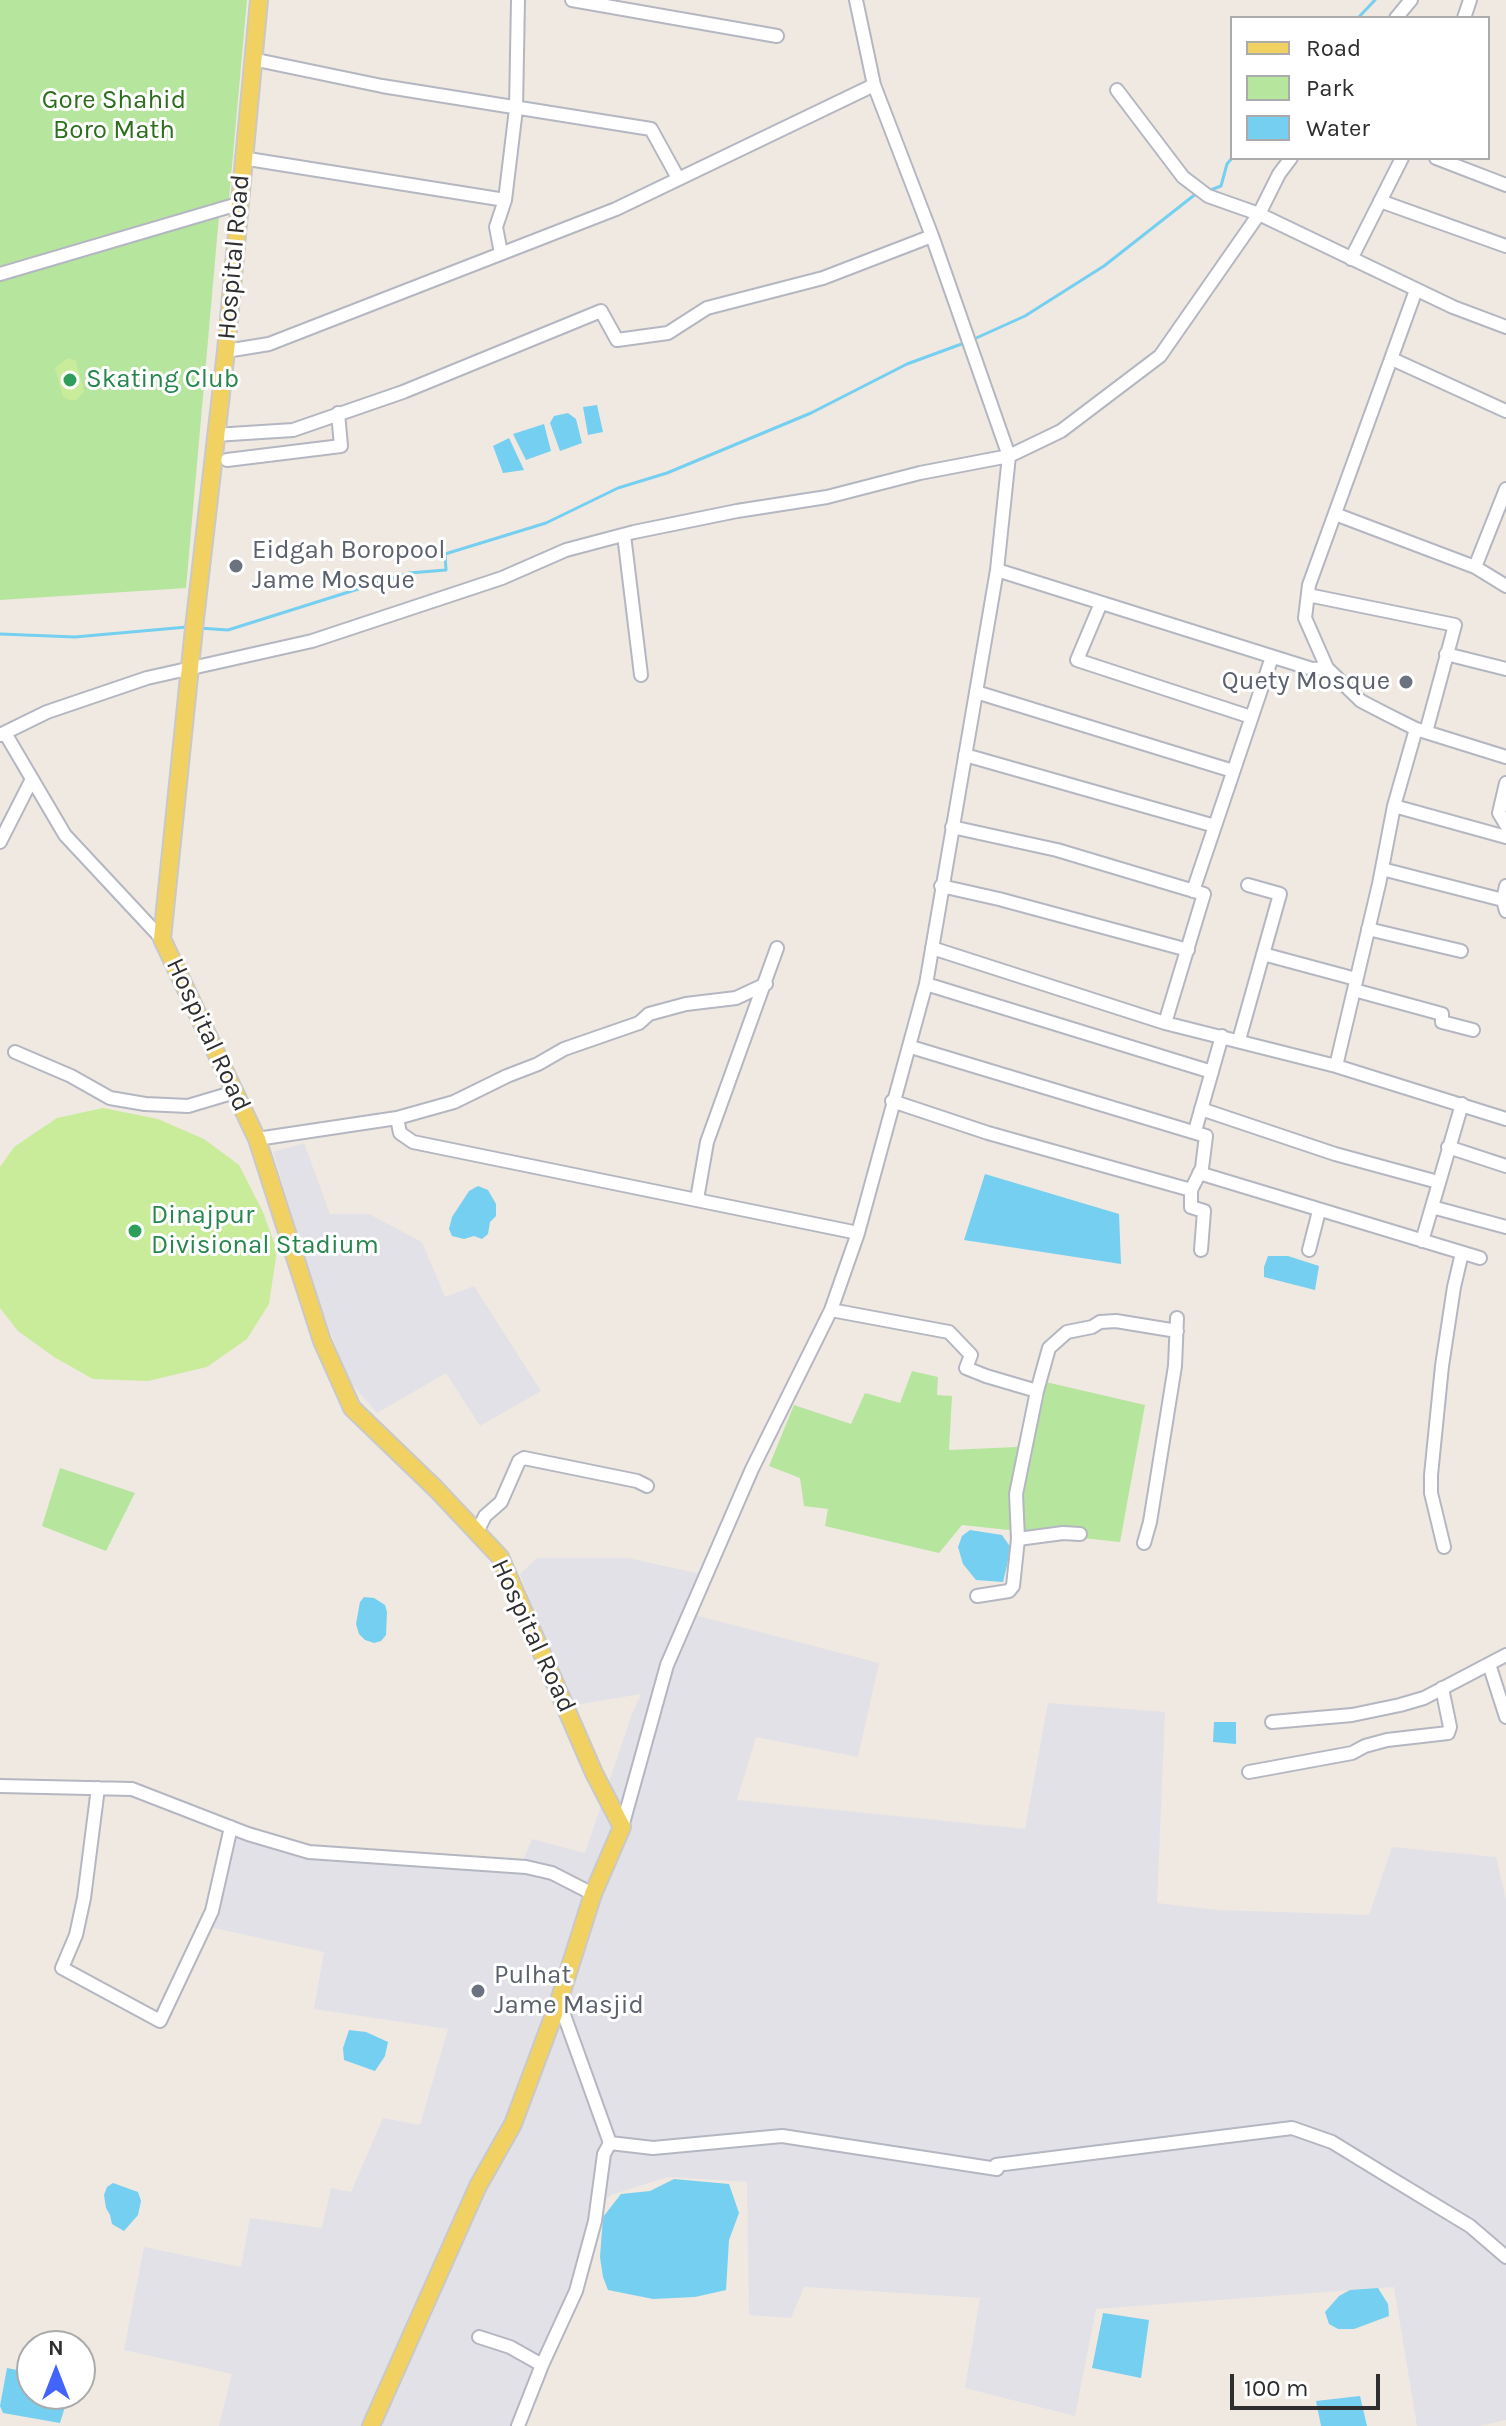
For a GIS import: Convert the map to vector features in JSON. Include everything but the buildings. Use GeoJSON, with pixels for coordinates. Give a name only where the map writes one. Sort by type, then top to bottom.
{"type":"FeatureCollection","features":[{"type":"Feature","properties":{"kind":"main road","name":"Hospital Road"},"geometry":{"type":"LineString","coordinates":[[259,0],[226,351],[192,640],[162,939],[257,1139],[322,1341],[352,1408],[436,1489],[500,1557],[594,1773],[622,1827]]}},
{"type":"Feature","properties":{"kind":"main road"},"geometry":{"type":"LineString","coordinates":[[371,2426],[478,2186],[513,2124],[559,2001],[593,1894],[622,1827]]}},
{"type":"Feature","properties":{"kind":"street"},"geometry":{"type":"LineString","coordinates":[[501,253],[496,227],[505,200],[516,109],[518,0]]}},
{"type":"Feature","properties":{"kind":"street"},"geometry":{"type":"LineString","coordinates":[[572,0],[777,36]]}},
{"type":"Feature","properties":{"kind":"street"},"geometry":{"type":"LineString","coordinates":[[622,1827],[667,1665],[746,1483],[831,1310],[858,1233],[926,984],[997,570],[1009,456],[932,236],[874,85],[856,0]]}},
{"type":"Feature","properties":{"kind":"street"},"geometry":{"type":"LineString","coordinates":[[1398,16],[1411,0]]}},
{"type":"Feature","properties":{"kind":"street"},"geometry":{"type":"LineString","coordinates":[[252,59],[382,86],[651,129],[678,178]]}},
{"type":"Feature","properties":{"kind":"street"},"geometry":{"type":"LineString","coordinates":[[226,351],[269,344],[616,209],[874,85]]}},
{"type":"Feature","properties":{"kind":"street"},"geometry":{"type":"LineString","coordinates":[[1117,90],[1183,177],[1208,196],[1259,214],[1416,290],[1506,327]]}},
{"type":"Feature","properties":{"kind":"street"},"geometry":{"type":"LineString","coordinates":[[242,158],[505,200]]}},
{"type":"Feature","properties":{"kind":"street"},"geometry":{"type":"LineString","coordinates":[[162,939],[65,835],[3,734],[47,712],[133,683],[312,641],[502,578],[566,550],[737,511],[827,497],[920,473],[1009,456],[1061,431],[1160,356],[1259,214],[1290,160]]}},
{"type":"Feature","properties":{"kind":"street"},"geometry":{"type":"LineString","coordinates":[[1351,259],[1401,160]]}},
{"type":"Feature","properties":{"kind":"street"},"geometry":{"type":"LineString","coordinates":[[1441,160],[1506,185]]}},
{"type":"Feature","properties":{"kind":"street"},"geometry":{"type":"LineString","coordinates":[[1380,201],[1506,246]]}},
{"type":"Feature","properties":{"kind":"street"},"geometry":{"type":"LineString","coordinates":[[0,274],[238,204]]}},
{"type":"Feature","properties":{"kind":"street"},"geometry":{"type":"LineString","coordinates":[[215,435],[293,430],[403,392],[601,311],[617,340],[668,333],[707,308],[823,278],[932,236]]}},
{"type":"Feature","properties":{"kind":"street"},"geometry":{"type":"LineString","coordinates":[[1416,290],[1309,585],[1305,618],[1327,668],[1361,701],[1421,730],[1506,757]]}},
{"type":"Feature","properties":{"kind":"street"},"geometry":{"type":"LineString","coordinates":[[1392,359],[1506,411]]}},
{"type":"Feature","properties":{"kind":"street"},"geometry":{"type":"LineString","coordinates":[[227,460],[341,446],[338,413]]}},
{"type":"Feature","properties":{"kind":"street"},"geometry":{"type":"LineString","coordinates":[[1475,567],[1506,489]]}},
{"type":"Feature","properties":{"kind":"street"},"geometry":{"type":"LineString","coordinates":[[1335,514],[1475,567],[1506,586]]}},
{"type":"Feature","properties":{"kind":"street"},"geometry":{"type":"LineString","coordinates":[[624,535],[641,675]]}},
{"type":"Feature","properties":{"kind":"street"},"geometry":{"type":"LineString","coordinates":[[997,570],[1312,669],[1327,668]]}},
{"type":"Feature","properties":{"kind":"street"},"geometry":{"type":"LineString","coordinates":[[1308,595],[1455,625],[1394,806],[1336,1066]]}},
{"type":"Feature","properties":{"kind":"street"},"geometry":{"type":"LineString","coordinates":[[1101,603],[1077,660],[1251,717]]}},
{"type":"Feature","properties":{"kind":"street"},"geometry":{"type":"LineString","coordinates":[[1446,654],[1506,669]]}},
{"type":"Feature","properties":{"kind":"street"},"geometry":{"type":"LineString","coordinates":[[1193,891],[1272,657]]}},
{"type":"Feature","properties":{"kind":"street"},"geometry":{"type":"LineString","coordinates":[[976,692],[1233,771]]}},
{"type":"Feature","properties":{"kind":"street"},"geometry":{"type":"LineString","coordinates":[[965,755],[1215,826]]}},
{"type":"Feature","properties":{"kind":"street"},"geometry":{"type":"LineString","coordinates":[[0,842],[32,779]]}},
{"type":"Feature","properties":{"kind":"street"},"geometry":{"type":"LineString","coordinates":[[1506,783],[1499,813],[1506,825]]}},
{"type":"Feature","properties":{"kind":"street"},"geometry":{"type":"LineString","coordinates":[[1394,806],[1506,837]]}},
{"type":"Feature","properties":{"kind":"street"},"geometry":{"type":"LineString","coordinates":[[952,827],[1057,850],[1204,894],[1165,1023]]}},
{"type":"Feature","properties":{"kind":"street"},"geometry":{"type":"LineString","coordinates":[[1382,869],[1505,906],[1506,886]]}},
{"type":"Feature","properties":{"kind":"street"},"geometry":{"type":"LineString","coordinates":[[1239,1040],[1280,894],[1248,885]]}},
{"type":"Feature","properties":{"kind":"street"},"geometry":{"type":"LineString","coordinates":[[941,886],[1188,950]]}},
{"type":"Feature","properties":{"kind":"street"},"geometry":{"type":"LineString","coordinates":[[1368,929],[1461,951]]}},
{"type":"Feature","properties":{"kind":"street"},"geometry":{"type":"LineString","coordinates":[[697,1199],[707,1142],[777,948]]}},
{"type":"Feature","properties":{"kind":"street"},"geometry":{"type":"LineString","coordinates":[[932,948],[1165,1023],[1336,1066],[1506,1119]]}},
{"type":"Feature","properties":{"kind":"street"},"geometry":{"type":"LineString","coordinates":[[1263,954],[1442,1014],[1442,1022],[1473,1030]]}},
{"type":"Feature","properties":{"kind":"street"},"geometry":{"type":"LineString","coordinates":[[257,1139],[397,1118],[454,1102],[564,1049],[639,1023],[649,1014],[686,1004],[736,998],[766,984]]}},
{"type":"Feature","properties":{"kind":"street"},"geometry":{"type":"LineString","coordinates":[[926,984],[1212,1072]]}},
{"type":"Feature","properties":{"kind":"street"},"geometry":{"type":"LineString","coordinates":[[1195,1131],[1222,1036]]}},
{"type":"Feature","properties":{"kind":"street"},"geometry":{"type":"LineString","coordinates":[[911,1047],[1206,1136],[1199,1173],[1191,1190],[1191,1207],[1204,1211],[1201,1250]]}},
{"type":"Feature","properties":{"kind":"street"},"geometry":{"type":"LineString","coordinates":[[15,1052],[71,1076],[110,1098],[188,1106],[235,1092]]}},
{"type":"Feature","properties":{"kind":"street"},"geometry":{"type":"LineString","coordinates":[[892,1101],[988,1133],[1191,1190]]}},
{"type":"Feature","properties":{"kind":"street"},"geometry":{"type":"LineString","coordinates":[[1422,1241],[1462,1104]]}},
{"type":"Feature","properties":{"kind":"street"},"geometry":{"type":"LineString","coordinates":[[1201,1109],[1335,1154],[1438,1182]]}},
{"type":"Feature","properties":{"kind":"street"},"geometry":{"type":"LineString","coordinates":[[397,1118],[400,1133],[413,1142],[858,1233]]}},
{"type":"Feature","properties":{"kind":"street"},"geometry":{"type":"LineString","coordinates":[[1448,1147],[1506,1166]]}},
{"type":"Feature","properties":{"kind":"street"},"geometry":{"type":"LineString","coordinates":[[1199,1173],[1480,1258]]}},
{"type":"Feature","properties":{"kind":"street"},"geometry":{"type":"LineString","coordinates":[[1432,1207],[1506,1227]]}},
{"type":"Feature","properties":{"kind":"street"},"geometry":{"type":"LineString","coordinates":[[1309,1250],[1319,1211]]}},
{"type":"Feature","properties":{"kind":"street"},"geometry":{"type":"LineString","coordinates":[[1444,1547],[1431,1493],[1431,1475],[1444,1352],[1462,1253]]}},
{"type":"Feature","properties":{"kind":"street"},"geometry":{"type":"LineString","coordinates":[[831,1310],[949,1332],[971,1355],[966,1368],[1037,1391]]}},
{"type":"Feature","properties":{"kind":"street"},"geometry":{"type":"LineString","coordinates":[[977,1596],[1009,1591],[1013,1586],[1018,1539],[1016,1494],[1049,1348],[1067,1332],[1092,1327],[1100,1322],[1177,1324],[1175,1366],[1144,1543]]}},
{"type":"Feature","properties":{"kind":"street"},"geometry":{"type":"LineString","coordinates":[[477,1532],[485,1516],[501,1502],[519,1461],[524,1458],[637,1481],[647,1486]]}},
{"type":"Feature","properties":{"kind":"street"},"geometry":{"type":"LineString","coordinates":[[1018,1539],[1080,1534]]}},
{"type":"Feature","properties":{"kind":"street"},"geometry":{"type":"LineString","coordinates":[[1272,1722],[1377,1711],[1424,1698],[1506,1655]]}},
{"type":"Feature","properties":{"kind":"street"},"geometry":{"type":"LineString","coordinates":[[1489,1664],[1506,1717]]}},
{"type":"Feature","properties":{"kind":"street"},"geometry":{"type":"LineString","coordinates":[[1249,1772],[1352,1753],[1387,1740],[1448,1733],[1450,1727],[1442,1688]]}},
{"type":"Feature","properties":{"kind":"street"},"geometry":{"type":"LineString","coordinates":[[0,1786],[132,1789],[231,1827],[309,1852],[526,1867],[552,1873],[593,1894]]}},
{"type":"Feature","properties":{"kind":"street"},"geometry":{"type":"LineString","coordinates":[[98,1788],[84,1898],[76,1935],[62,1968],[160,2021],[212,1911],[231,1827]]}},
{"type":"Feature","properties":{"kind":"street"},"geometry":{"type":"LineString","coordinates":[[518,2426],[576,2291],[595,2221],[604,2154],[610,2143],[559,2001]]}},
{"type":"Feature","properties":{"kind":"street"},"geometry":{"type":"LineString","coordinates":[[610,2143],[653,2148],[782,2136],[997,2169],[996,2165],[1292,2128],[1332,2142],[1407,2187],[1470,2226],[1506,2257]]}},
{"type":"Feature","properties":{"kind":"street"},"geometry":{"type":"LineString","coordinates":[[479,2337],[510,2347],[542,2365]]}},
{"type":"Feature","properties":{"kind":"shaded area"},"geometry":{"type":"Polygon","coordinates":[[[304,1143],[330,1214],[369,1214],[422,1242],[445,1297],[474,1286],[541,1391],[480,1426],[446,1373],[377,1413],[349,1381],[316,1294],[273,1152],[304,1143]]]}},
{"type":"Feature","properties":{"kind":"shaded area"},"geometry":{"type":"Polygon","coordinates":[[[537,1558],[628,1558],[701,1574],[687,1613],[879,1663],[858,1757],[756,1737],[737,1800],[1025,1829],[1048,1703],[1165,1712],[1157,1903],[1217,1910],[1369,1915],[1392,1847],[1496,1857],[1506,1900],[1506,2420],[1479,2426],[1417,2426],[1394,2287],[1096,2309],[1075,2416],[965,2388],[980,2298],[804,2287],[791,2318],[749,2315],[747,2182],[668,2177],[611,2195],[603,2202],[571,2294],[516,2426],[219,2426],[232,2374],[124,2350],[144,2247],[241,2267],[250,2218],[322,2228],[331,2188],[351,2192],[383,2118],[420,2125],[448,2029],[314,2009],[324,1952],[209,1927],[237,1834],[310,1857],[518,1872],[532,1839],[585,1853],[641,1694],[575,1705],[551,1660],[520,1574],[537,1558]]]}},
{"type":"Feature","properties":{"kind":"green space","name":"Gore Shahid Boro Math"},"geometry":{"type":"Polygon","coordinates":[[[0,0],[247,0],[229,199],[0,272],[0,0]]]}},
{"type":"Feature","properties":{"kind":"green space"},"geometry":{"type":"Polygon","coordinates":[[[219,216],[186,588],[0,600],[0,279],[219,216]]]}},
{"type":"Feature","properties":{"kind":"green space","name":"Skating Club"},"geometry":{"type":"Polygon","coordinates":[[[68,358],[76,361],[84,391],[77,400],[63,397],[55,368],[68,358]]]}},
{"type":"Feature","properties":{"kind":"green space","name":"Dinajpur Divisional Stadium"},"geometry":{"type":"Polygon","coordinates":[[[103,1108],[158,1119],[204,1139],[239,1165],[263,1212],[277,1251],[269,1304],[247,1339],[207,1367],[148,1381],[93,1379],[54,1357],[18,1331],[0,1308],[0,1167],[14,1147],[57,1118],[103,1108]]]}},
{"type":"Feature","properties":{"kind":"green space"},"geometry":{"type":"Polygon","coordinates":[[[912,1371],[938,1377],[937,1395],[952,1396],[949,1450],[1017,1447],[1037,1380],[1145,1405],[1120,1542],[962,1525],[939,1553],[825,1526],[828,1509],[804,1506],[800,1478],[769,1466],[794,1405],[851,1424],[865,1393],[900,1403],[912,1371]]]}},
{"type":"Feature","properties":{"kind":"green space"},"geometry":{"type":"Polygon","coordinates":[[[60,1468],[135,1493],[106,1551],[42,1526],[60,1468]]]}},
{"type":"Feature","properties":{"kind":"water"},"geometry":{"type":"Polygon","coordinates":[[[597,405],[603,432],[588,435],[583,407],[597,405]]]}},
{"type":"Feature","properties":{"kind":"water"},"geometry":{"type":"Polygon","coordinates":[[[568,413],[576,419],[582,443],[560,451],[550,423],[554,416],[568,413]]]}},
{"type":"Feature","properties":{"kind":"water"},"geometry":{"type":"Polygon","coordinates":[[[544,424],[551,451],[526,460],[513,434],[544,424]]]}},
{"type":"Feature","properties":{"kind":"water"},"geometry":{"type":"Polygon","coordinates":[[[509,438],[524,470],[503,473],[493,446],[509,438]]]}},
{"type":"Feature","properties":{"kind":"water"},"geometry":{"type":"Polygon","coordinates":[[[985,1174],[1119,1214],[1121,1264],[964,1240],[985,1174]]]}},
{"type":"Feature","properties":{"kind":"water"},"geometry":{"type":"Polygon","coordinates":[[[478,1186],[488,1190],[496,1204],[496,1216],[490,1222],[488,1234],[482,1239],[452,1236],[449,1229],[452,1217],[469,1191],[478,1186]]]}},
{"type":"Feature","properties":{"kind":"water"},"geometry":{"type":"Polygon","coordinates":[[[1268,1256],[1288,1256],[1319,1266],[1315,1290],[1264,1277],[1268,1256]]]}},
{"type":"Feature","properties":{"kind":"water"},"geometry":{"type":"Polygon","coordinates":[[[970,1530],[1002,1535],[1011,1548],[1003,1582],[976,1580],[963,1564],[958,1547],[962,1536],[970,1530]]]}},
{"type":"Feature","properties":{"kind":"water"},"geometry":{"type":"Polygon","coordinates":[[[364,1597],[374,1598],[385,1605],[386,1635],[381,1641],[374,1643],[359,1634],[356,1624],[360,1602],[364,1597]]]}},
{"type":"Feature","properties":{"kind":"water"},"geometry":{"type":"Polygon","coordinates":[[[1214,1722],[1236,1722],[1236,1744],[1213,1742],[1214,1722]]]}},
{"type":"Feature","properties":{"kind":"water"},"geometry":{"type":"Polygon","coordinates":[[[349,2030],[366,2032],[388,2042],[385,2056],[375,2071],[344,2060],[343,2048],[349,2030]]]}},
{"type":"Feature","properties":{"kind":"water"},"geometry":{"type":"Polygon","coordinates":[[[674,2179],[729,2184],[739,2213],[729,2240],[726,2290],[695,2297],[653,2299],[608,2290],[600,2257],[603,2217],[621,2194],[650,2191],[674,2179]]]}},
{"type":"Feature","properties":{"kind":"water"},"geometry":{"type":"Polygon","coordinates":[[[113,2183],[138,2192],[141,2201],[138,2215],[124,2231],[112,2224],[106,2208],[104,2195],[113,2183]]]}},
{"type":"Feature","properties":{"kind":"water"},"geometry":{"type":"Polygon","coordinates":[[[1378,2288],[1388,2304],[1389,2316],[1354,2329],[1338,2329],[1329,2324],[1325,2312],[1339,2296],[1350,2290],[1378,2288]]]}},
{"type":"Feature","properties":{"kind":"water"},"geometry":{"type":"Polygon","coordinates":[[[1103,2313],[1149,2320],[1141,2378],[1092,2368],[1103,2313]]]}},
{"type":"Feature","properties":{"kind":"water"},"geometry":{"type":"Polygon","coordinates":[[[7,2368],[16,2370],[16,2410],[64,2410],[60,2423],[3,2413],[0,2406],[7,2368]]]}},
{"type":"Feature","properties":{"kind":"water"},"geometry":{"type":"Polygon","coordinates":[[[1360,2396],[1367,2426],[1321,2426],[1316,2401],[1360,2396]]]}},
{"type":"Feature","properties":{"kind":"waterway"},"geometry":{"type":"LineString","coordinates":[[1360,16],[1375,0]]}},
{"type":"Feature","properties":{"kind":"waterway"},"geometry":{"type":"LineString","coordinates":[[1208,191],[1221,186],[1230,160]]}},
{"type":"Feature","properties":{"kind":"waterway"},"geometry":{"type":"LineString","coordinates":[[974,339],[1025,316],[1104,266],[1197,193]]}},
{"type":"Feature","properties":{"kind":"waterway"},"geometry":{"type":"LineString","coordinates":[[199,628],[228,630],[409,573],[446,570],[445,554],[546,523],[618,488],[667,473],[811,413],[907,364],[967,342]]}},
{"type":"Feature","properties":{"kind":"waterway"},"geometry":{"type":"LineString","coordinates":[[0,634],[75,637],[187,627]]}},
{"type":"Feature","properties":{"kind":"place","name":"Skating Club"},"geometry":{"type":"Point","coordinates":[70,380]}},
{"type":"Feature","properties":{"kind":"place","name":"Eidgah Boropool Jame Mosque"},"geometry":{"type":"Point","coordinates":[236,566]}},
{"type":"Feature","properties":{"kind":"place","name":"Quety Mosque"},"geometry":{"type":"Point","coordinates":[1406,682]}},
{"type":"Feature","properties":{"kind":"place","name":"Dinajpur Divisional Stadium"},"geometry":{"type":"Point","coordinates":[135,1231]}},
{"type":"Feature","properties":{"kind":"place","name":"Pulhat Jame Masjid"},"geometry":{"type":"Point","coordinates":[478,1991]}}]}
